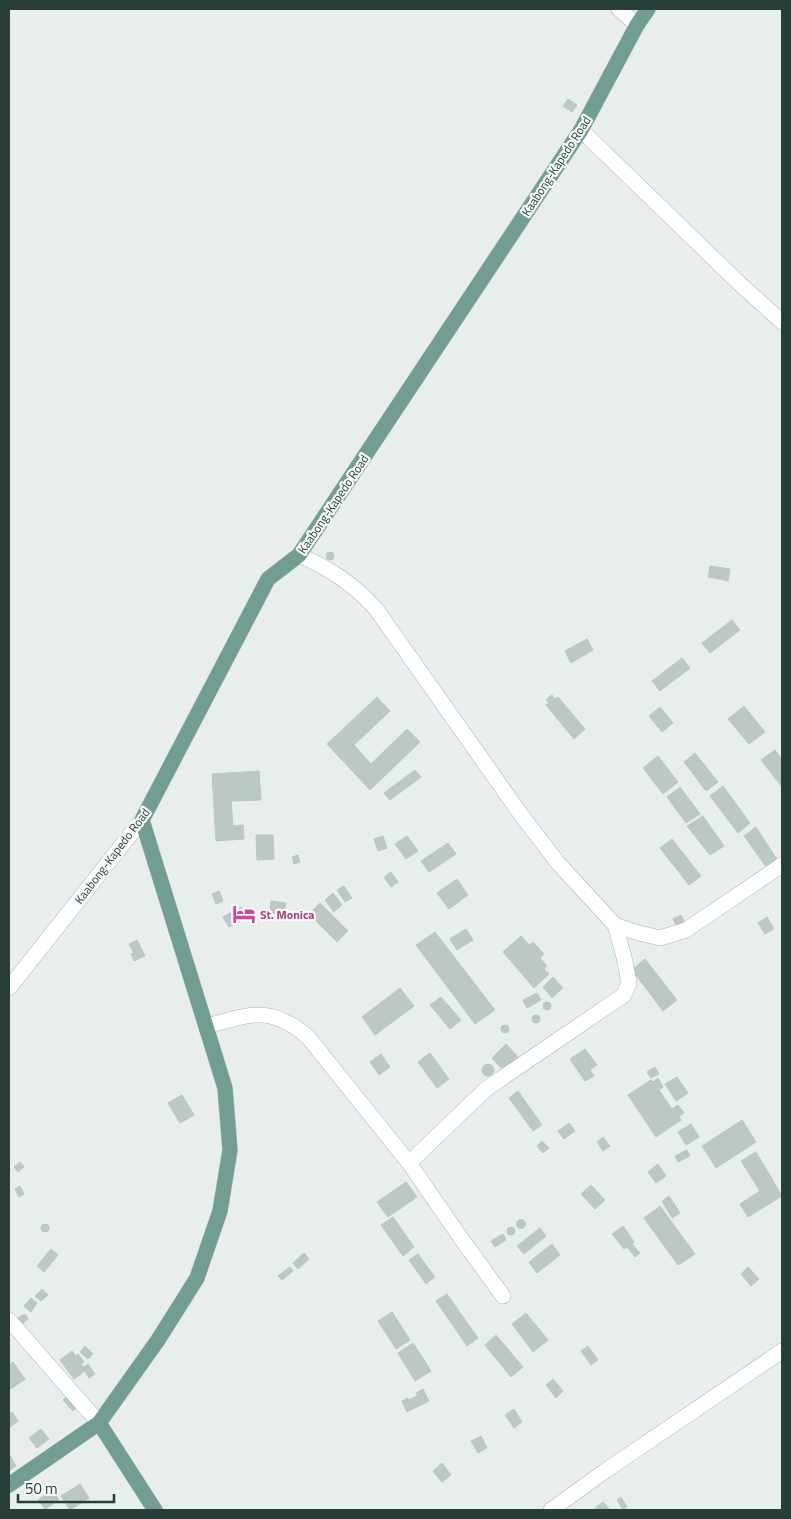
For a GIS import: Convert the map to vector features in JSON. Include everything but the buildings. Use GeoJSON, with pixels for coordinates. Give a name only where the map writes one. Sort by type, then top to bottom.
{"type":"FeatureCollection","features":[{"type":"Feature","properties":{"kind":"main road","name":"Kaabong-Kapedo Road"},"geometry":{"type":"LineString","coordinates":[[142,820],[268,580],[299,556],[581,130],[637,25],[648,9]]}},
{"type":"Feature","properties":{"kind":"main road"},"geometry":{"type":"LineString","coordinates":[[9,1485],[99,1424],[158,1340],[197,1278],[220,1211],[230,1150],[226,1088],[142,820]]}},
{"type":"Feature","properties":{"kind":"main road"},"geometry":{"type":"LineString","coordinates":[[99,1424],[155,1510]]}},
{"type":"Feature","properties":{"kind":"street"},"geometry":{"type":"LineString","coordinates":[[619,9],[637,25]]}},
{"type":"Feature","properties":{"kind":"street"},"geometry":{"type":"LineString","coordinates":[[581,130],[740,284],[782,322]]}},
{"type":"Feature","properties":{"kind":"street"},"geometry":{"type":"LineString","coordinates":[[299,556],[323,565],[345,580],[376,609],[558,864],[615,925],[629,983],[624,995],[486,1089],[409,1163]]}},
{"type":"Feature","properties":{"kind":"street","name":"Kaabong-Kapedo Road"},"geometry":{"type":"LineString","coordinates":[[9,988],[142,820]]}},
{"type":"Feature","properties":{"kind":"street"},"geometry":{"type":"LineString","coordinates":[[615,925],[660,938],[686,930],[782,865]]}},
{"type":"Feature","properties":{"kind":"street"},"geometry":{"type":"LineString","coordinates":[[207,1026],[250,1014],[268,1015],[284,1021],[308,1037],[409,1163],[503,1296]]}},
{"type":"Feature","properties":{"kind":"street"},"geometry":{"type":"LineString","coordinates":[[9,1320],[99,1424]]}},
{"type":"Feature","properties":{"kind":"street"},"geometry":{"type":"LineString","coordinates":[[551,1510],[782,1352]]}},
{"type":"Feature","properties":{"kind":"place","name":"St. Monica"},"geometry":{"type":"Point","coordinates":[244,914]}}]}
